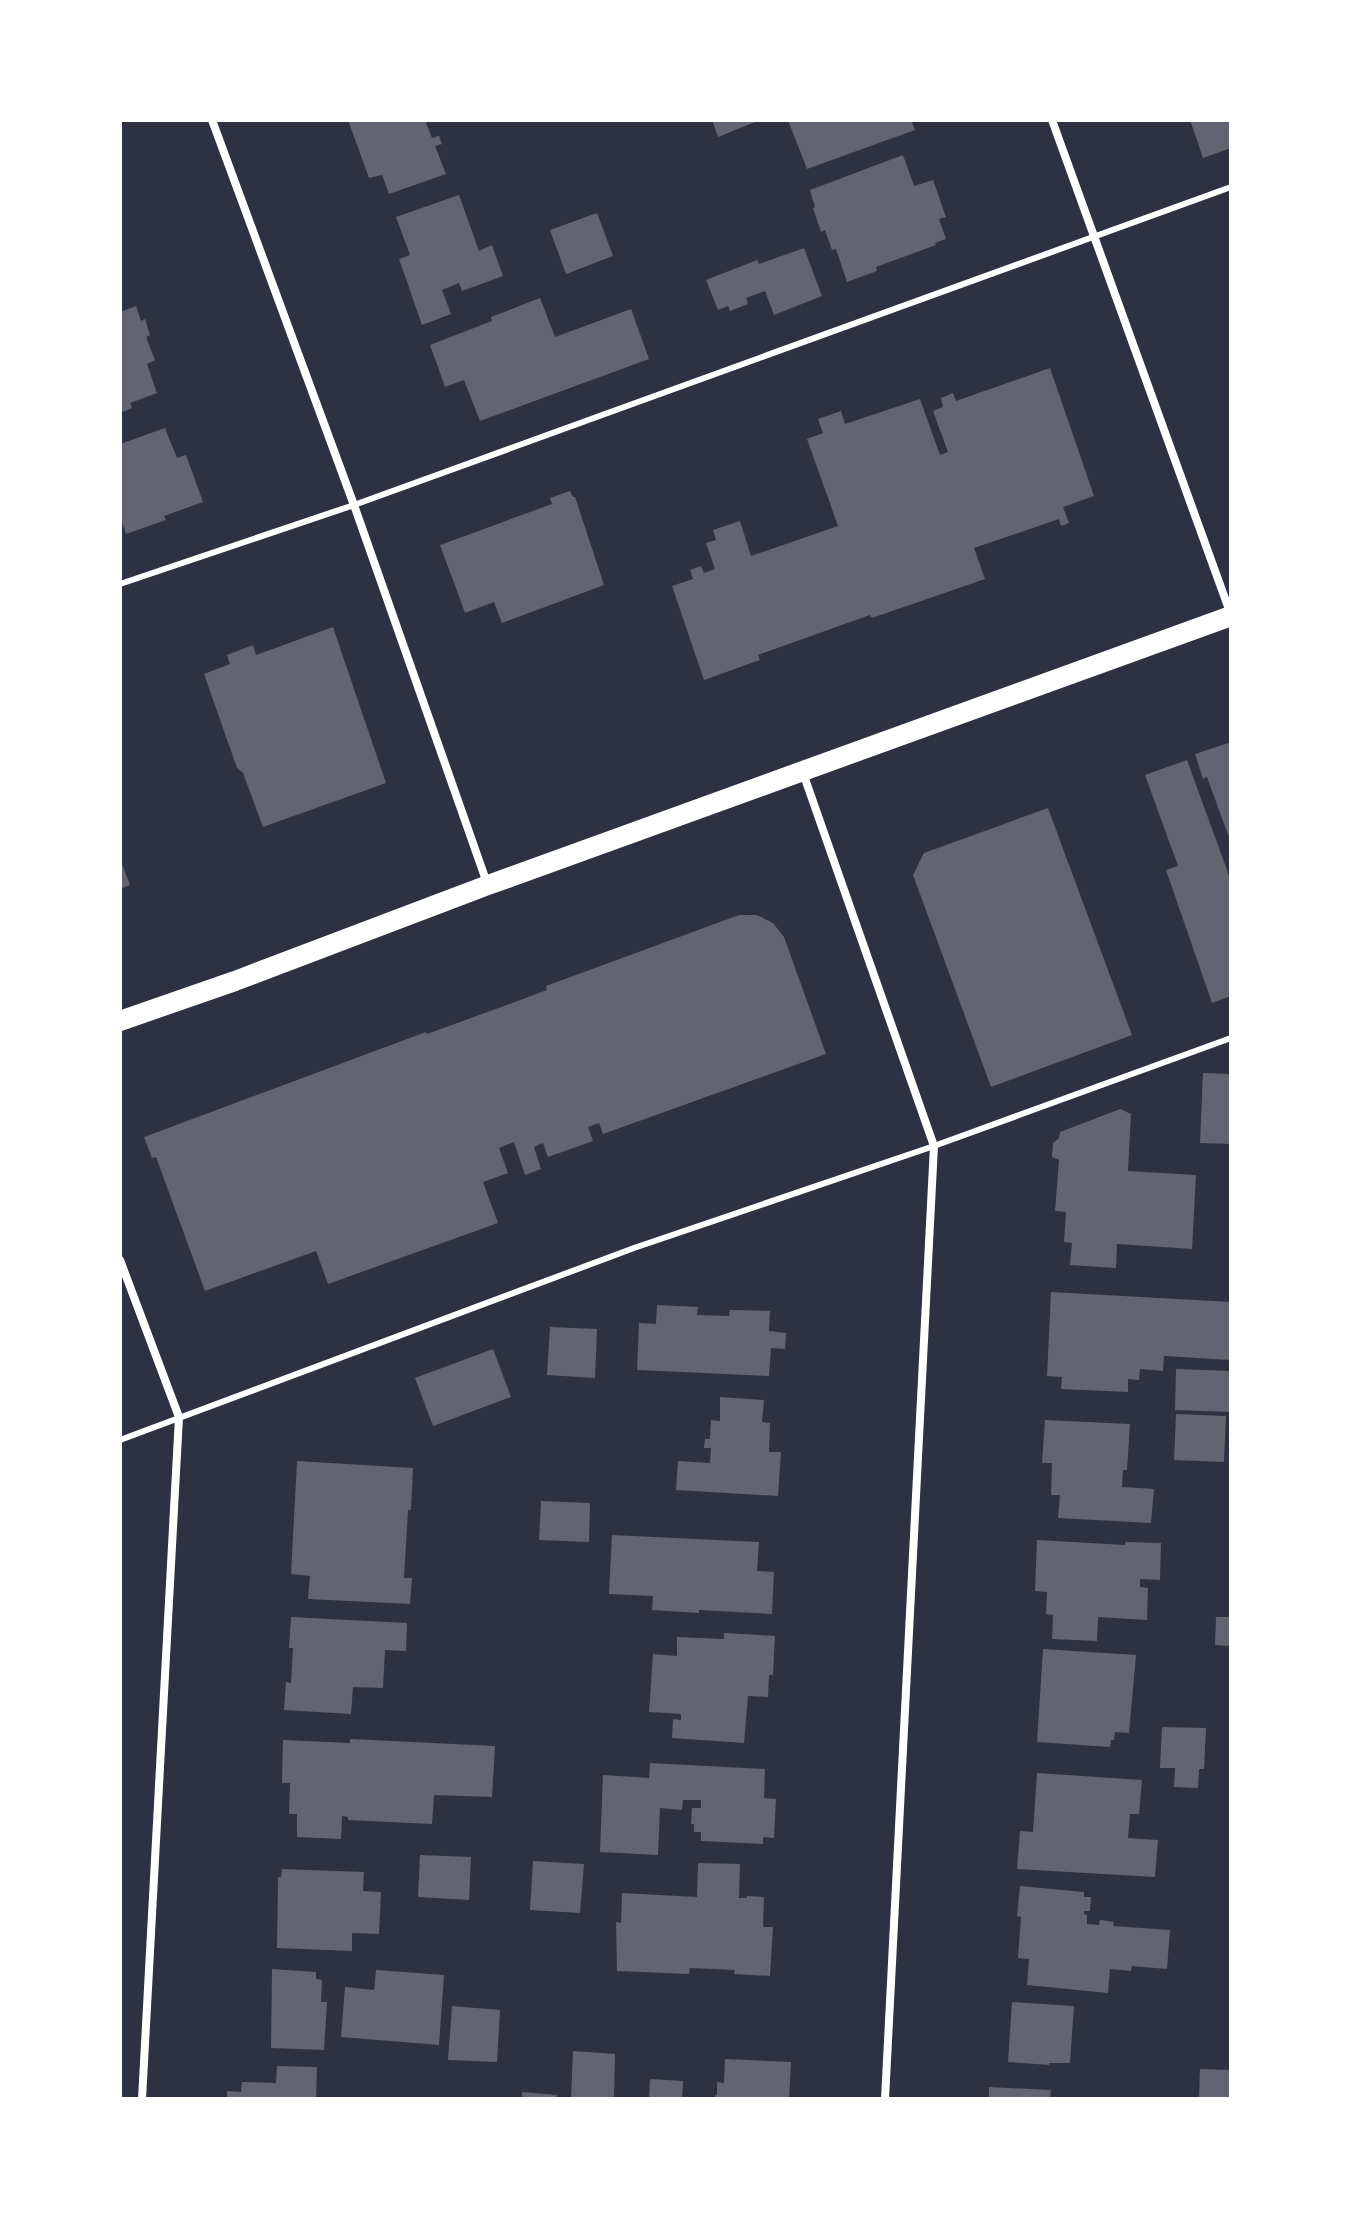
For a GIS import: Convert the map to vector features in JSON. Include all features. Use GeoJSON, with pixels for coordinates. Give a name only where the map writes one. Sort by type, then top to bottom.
{"type":"FeatureCollection","features":[{"type":"Feature","properties":{"kind":"main road"},"geometry":{"type":"LineString","coordinates":[[120,1021],[1231,616]]}},
{"type":"Feature","properties":{"kind":"street"},"geometry":{"type":"LineString","coordinates":[[212,120],[354,505],[488,885]]}},
{"type":"Feature","properties":{"kind":"street"},"geometry":{"type":"LineString","coordinates":[[1052,120],[1231,616]]}},
{"type":"Feature","properties":{"kind":"street"},"geometry":{"type":"LineString","coordinates":[[803,772],[934,1146],[885,2099]]}},
{"type":"Feature","properties":{"kind":"street"},"geometry":{"type":"LineString","coordinates":[[120,1260],[179,1417],[142,2099]]}},
{"type":"Feature","properties":{"kind":"lane"},"geometry":{"type":"LineString","coordinates":[[120,584],[354,505],[1231,187]]}},
{"type":"Feature","properties":{"kind":"lane"},"geometry":{"type":"LineString","coordinates":[[120,1440],[634,1248],[934,1146],[1231,1038]]}},
{"type":"Feature","properties":{"kind":"building"},"geometry":{"type":"Polygon","coordinates":[[[348,120],[425,120],[432,138],[439,136],[442,144],[435,146],[446,174],[389,194],[382,175],[369,178],[348,120]]]}},
{"type":"Feature","properties":{"kind":"building"},"geometry":{"type":"Polygon","coordinates":[[[712,120],[760,120],[718,137],[712,120]]]}},
{"type":"Feature","properties":{"kind":"building"},"geometry":{"type":"Polygon","coordinates":[[[788,120],[911,120],[915,130],[807,169],[788,120]]]}},
{"type":"Feature","properties":{"kind":"building"},"geometry":{"type":"Polygon","coordinates":[[[1190,120],[1231,120],[1231,148],[1203,158],[1190,120]]]}},
{"type":"Feature","properties":{"kind":"building"},"geometry":{"type":"Polygon","coordinates":[[[903,155],[914,186],[933,180],[946,217],[939,219],[946,239],[847,282],[836,249],[832,250],[825,230],[821,232],[810,190],[903,155]]]}},
{"type":"Feature","properties":{"kind":"building"},"geometry":{"type":"Polygon","coordinates":[[[459,195],[479,251],[492,245],[503,276],[462,291],[459,283],[442,290],[451,314],[422,325],[399,259],[410,255],[396,217],[459,195]]]}},
{"type":"Feature","properties":{"kind":"building"},"geometry":{"type":"Polygon","coordinates":[[[597,213],[613,256],[566,274],[550,230],[597,213]]]}},
{"type":"Feature","properties":{"kind":"building"},"geometry":{"type":"Polygon","coordinates":[[[804,248],[822,296],[774,315],[765,291],[746,298],[748,304],[730,311],[728,306],[718,310],[706,280],[757,260],[759,264],[804,248]]]}},
{"type":"Feature","properties":{"kind":"building"},"geometry":{"type":"Polygon","coordinates":[[[540,298],[555,337],[631,309],[649,359],[480,421],[464,380],[445,387],[430,345],[540,298]]]}},
{"type":"Feature","properties":{"kind":"building"},"geometry":{"type":"Polygon","coordinates":[[[136,306],[141,321],[145,319],[150,335],[146,337],[155,360],[147,364],[157,393],[130,403],[132,408],[123,412],[120,405],[120,312],[136,306]]]}},
{"type":"Feature","properties":{"kind":"building"},"geometry":{"type":"Polygon","coordinates":[[[1050,368],[1094,496],[1063,507],[1069,523],[1061,526],[1059,519],[974,548],[985,579],[758,655],[760,660],[704,680],[672,586],[693,579],[690,570],[701,566],[704,573],[715,569],[706,543],[716,540],[713,530],[740,521],[751,556],[838,526],[807,439],[823,433],[818,419],[841,411],[845,424],[920,399],[940,455],[948,452],[933,411],[943,407],[941,398],[953,393],[956,401],[1050,368]]]}},
{"type":"Feature","properties":{"kind":"building"},"geometry":{"type":"Polygon","coordinates":[[[165,428],[177,458],[186,455],[203,502],[164,516],[166,520],[126,534],[120,522],[120,444],[165,428]]]}},
{"type":"Feature","properties":{"kind":"building"},"geometry":{"type":"Polygon","coordinates":[[[570,491],[575,497],[604,585],[502,623],[494,602],[465,613],[440,545],[552,504],[550,498],[570,491]]]}},
{"type":"Feature","properties":{"kind":"building"},"geometry":{"type":"Polygon","coordinates":[[[333,627],[386,783],[263,827],[243,773],[237,768],[204,674],[230,664],[227,655],[253,645],[256,655],[333,627]]]}},
{"type":"Feature","properties":{"kind":"building"},"geometry":{"type":"Polygon","coordinates":[[[1231,742],[1231,843],[1207,777],[1203,779],[1195,754],[1231,742]]]}},
{"type":"Feature","properties":{"kind":"building"},"geometry":{"type":"Polygon","coordinates":[[[1187,760],[1231,881],[1231,996],[1212,1003],[1166,870],[1178,866],[1145,775],[1187,760]]]}},
{"type":"Feature","properties":{"kind":"building"},"geometry":{"type":"Polygon","coordinates":[[[1048,808],[1132,1035],[991,1087],[913,875],[924,853],[1048,808]]]}},
{"type":"Feature","properties":{"kind":"building"},"geometry":{"type":"Polygon","coordinates":[[[120,859],[130,885],[120,889],[120,859]]]}},
{"type":"Feature","properties":{"kind":"building"},"geometry":{"type":"Polygon","coordinates":[[[739,915],[757,915],[773,923],[784,937],[826,1054],[603,1134],[599,1123],[588,1127],[593,1141],[548,1157],[543,1143],[534,1147],[541,1169],[525,1175],[514,1142],[499,1148],[508,1173],[483,1182],[498,1223],[328,1284],[316,1251],[205,1291],[156,1157],[152,1158],[144,1137],[547,990],[546,986],[739,915]]]}},
{"type":"Feature","properties":{"kind":"building"},"geometry":{"type":"Polygon","coordinates":[[[1203,1073],[1231,1074],[1231,1144],[1200,1143],[1203,1073]]]}},
{"type":"Feature","properties":{"kind":"building"},"geometry":{"type":"Polygon","coordinates":[[[1120,1109],[1131,1114],[1128,1171],[1196,1175],[1192,1249],[1117,1244],[1116,1268],[1070,1265],[1072,1243],[1064,1242],[1066,1212],[1055,1211],[1059,1160],[1052,1157],[1053,1143],[1060,1132],[1120,1109]]]}},
{"type":"Feature","properties":{"kind":"building"},"geometry":{"type":"Polygon","coordinates":[[[1051,1292],[1231,1302],[1231,1360],[1164,1356],[1163,1371],[1140,1369],[1139,1380],[1128,1379],[1128,1392],[1061,1389],[1062,1377],[1047,1376],[1051,1292]]]}},
{"type":"Feature","properties":{"kind":"building"},"geometry":{"type":"Polygon","coordinates":[[[657,1305],[698,1307],[697,1315],[729,1316],[730,1310],[770,1311],[769,1331],[786,1333],[785,1349],[771,1348],[769,1376],[637,1370],[639,1323],[656,1324],[657,1305]]]}},
{"type":"Feature","properties":{"kind":"building"},"geometry":{"type":"Polygon","coordinates":[[[550,1327],[597,1329],[595,1378],[547,1375],[550,1327]]]}},
{"type":"Feature","properties":{"kind":"building"},"geometry":{"type":"Polygon","coordinates":[[[493,1349],[511,1397],[433,1426],[415,1378],[493,1349]]]}},
{"type":"Feature","properties":{"kind":"building"},"geometry":{"type":"Polygon","coordinates":[[[1176,1369],[1231,1371],[1231,1412],[1175,1410],[1176,1369]]]}},
{"type":"Feature","properties":{"kind":"building"},"geometry":{"type":"Polygon","coordinates":[[[720,1397],[764,1400],[762,1422],[770,1423],[769,1452],[781,1452],[778,1496],[676,1490],[678,1461],[710,1463],[711,1448],[704,1448],[705,1439],[710,1439],[711,1420],[720,1421],[720,1397]]]}},
{"type":"Feature","properties":{"kind":"building"},"geometry":{"type":"Polygon","coordinates":[[[1176,1414],[1226,1416],[1224,1462],[1174,1460],[1176,1414]]]}},
{"type":"Feature","properties":{"kind":"building"},"geometry":{"type":"Polygon","coordinates":[[[1045,1420],[1130,1424],[1127,1470],[1123,1470],[1122,1487],[1154,1489],[1151,1523],[1058,1518],[1060,1495],[1051,1495],[1052,1463],[1042,1463],[1045,1420]]]}},
{"type":"Feature","properties":{"kind":"building"},"geometry":{"type":"Polygon","coordinates":[[[297,1461],[413,1468],[404,1578],[412,1578],[410,1604],[308,1599],[310,1576],[291,1574],[297,1461]]]}},
{"type":"Feature","properties":{"kind":"building"},"geometry":{"type":"Polygon","coordinates":[[[541,1501],[590,1503],[589,1542],[539,1540],[541,1501]]]}},
{"type":"Feature","properties":{"kind":"building"},"geometry":{"type":"Polygon","coordinates":[[[612,1535],[759,1542],[757,1571],[774,1572],[772,1614],[652,1610],[653,1596],[609,1594],[612,1535]]]}},
{"type":"Feature","properties":{"kind":"building"},"geometry":{"type":"Polygon","coordinates":[[[1037,1540],[1125,1545],[1125,1542],[1161,1543],[1160,1580],[1140,1579],[1140,1587],[1148,1588],[1147,1620],[1098,1617],[1097,1641],[1052,1639],[1053,1615],[1046,1614],[1047,1592],[1035,1591],[1037,1540]]]}},
{"type":"Feature","properties":{"kind":"building"},"geometry":{"type":"Polygon","coordinates":[[[291,1617],[407,1623],[406,1651],[385,1650],[383,1688],[353,1687],[351,1714],[284,1710],[286,1682],[291,1683],[291,1617]]]}},
{"type":"Feature","properties":{"kind":"building"},"geometry":{"type":"Polygon","coordinates":[[[1216,1617],[1231,1617],[1231,1646],[1215,1645],[1216,1617]]]}},
{"type":"Feature","properties":{"kind":"building"},"geometry":{"type":"Polygon","coordinates":[[[724,1633],[775,1636],[773,1675],[769,1675],[768,1697],[748,1696],[744,1743],[672,1738],[673,1719],[681,1720],[681,1714],[649,1712],[653,1654],[677,1656],[677,1637],[724,1639],[724,1633]]]}},
{"type":"Feature","properties":{"kind":"building"},"geometry":{"type":"Polygon","coordinates":[[[1043,1649],[1136,1655],[1129,1733],[1115,1732],[1110,1747],[1037,1742],[1043,1649]]]}},
{"type":"Feature","properties":{"kind":"building"},"geometry":{"type":"Polygon","coordinates":[[[1162,1727],[1206,1728],[1204,1769],[1199,1769],[1198,1788],[1174,1787],[1175,1768],[1160,1768],[1162,1727]]]}},
{"type":"Feature","properties":{"kind":"building"},"geometry":{"type":"Polygon","coordinates":[[[350,1739],[495,1746],[492,1797],[434,1795],[432,1824],[348,1820],[348,1817],[342,1816],[341,1839],[297,1837],[297,1814],[289,1814],[290,1783],[282,1783],[283,1740],[350,1743],[350,1739]]]}},
{"type":"Feature","properties":{"kind":"building"},"geometry":{"type":"Polygon","coordinates":[[[650,1763],[765,1769],[764,1798],[776,1799],[774,1838],[763,1837],[763,1844],[701,1841],[701,1832],[694,1832],[694,1824],[691,1824],[692,1808],[701,1808],[701,1800],[683,1800],[682,1810],[660,1808],[658,1855],[600,1852],[603,1775],[649,1778],[650,1763]]]}},
{"type":"Feature","properties":{"kind":"building"},"geometry":{"type":"Polygon","coordinates":[[[1037,1773],[1142,1780],[1139,1814],[1130,1814],[1128,1838],[1158,1840],[1155,1877],[1017,1869],[1020,1831],[1033,1832],[1037,1773]]]}},
{"type":"Feature","properties":{"kind":"building"},"geometry":{"type":"Polygon","coordinates":[[[420,1855],[471,1857],[469,1900],[418,1897],[420,1855]]]}},
{"type":"Feature","properties":{"kind":"building"},"geometry":{"type":"Polygon","coordinates":[[[533,1861],[584,1864],[580,1913],[530,1910],[533,1861]]]}},
{"type":"Feature","properties":{"kind":"building"},"geometry":{"type":"Polygon","coordinates":[[[698,1863],[740,1864],[739,1898],[764,1897],[763,1927],[773,1927],[770,1976],[734,1974],[735,1970],[690,1968],[689,1974],[617,1971],[616,1922],[621,1923],[622,1893],[697,1897],[698,1863]]]}},
{"type":"Feature","properties":{"kind":"building"},"geometry":{"type":"Polygon","coordinates":[[[282,1869],[364,1872],[363,1891],[381,1892],[379,1934],[352,1933],[352,1951],[277,1948],[278,1877],[281,1877],[282,1869]]]}},
{"type":"Feature","properties":{"kind":"building"},"geometry":{"type":"Polygon","coordinates":[[[1020,1886],[1084,1892],[1084,1897],[1091,1897],[1090,1911],[1084,1911],[1087,1924],[1099,1925],[1100,1920],[1114,1922],[1113,1926],[1170,1930],[1167,1969],[1132,1966],[1131,1971],[1110,1969],[1108,1993],[1027,1985],[1029,1959],[1018,1958],[1020,1886]]]}},
{"type":"Feature","properties":{"kind":"building"},"geometry":{"type":"Polygon","coordinates":[[[272,1969],[316,1972],[316,1979],[322,1980],[321,2002],[327,2002],[324,2050],[271,2048],[272,1969]]]}},
{"type":"Feature","properties":{"kind":"building"},"geometry":{"type":"Polygon","coordinates":[[[376,1970],[444,1975],[439,2045],[341,2037],[345,1987],[374,1990],[376,1970]]]}},
{"type":"Feature","properties":{"kind":"building"},"geometry":{"type":"Polygon","coordinates":[[[1012,2002],[1074,2006],[1070,2063],[1008,2062],[1012,2002]]]}},
{"type":"Feature","properties":{"kind":"building"},"geometry":{"type":"Polygon","coordinates":[[[452,2006],[500,2010],[497,2062],[448,2060],[452,2006]]]}},
{"type":"Feature","properties":{"kind":"building"},"geometry":{"type":"Polygon","coordinates":[[[573,2051],[615,2054],[614,2099],[571,2098],[573,2051]]]}},
{"type":"Feature","properties":{"kind":"building"},"geometry":{"type":"Polygon","coordinates":[[[725,2059],[791,2062],[789,2099],[715,2099],[717,2082],[724,2083],[725,2059]]]}},
{"type":"Feature","properties":{"kind":"building"},"geometry":{"type":"Polygon","coordinates":[[[277,2066],[317,2067],[316,2099],[227,2099],[227,2091],[241,2092],[242,2082],[276,2083],[277,2066]]]}},
{"type":"Feature","properties":{"kind":"building"},"geometry":{"type":"Polygon","coordinates":[[[1200,2069],[1231,2070],[1231,2099],[1199,2099],[1200,2069]]]}},
{"type":"Feature","properties":{"kind":"building"},"geometry":{"type":"Polygon","coordinates":[[[650,2079],[683,2081],[682,2099],[649,2099],[650,2079]]]}},
{"type":"Feature","properties":{"kind":"building"},"geometry":{"type":"Polygon","coordinates":[[[989,2087],[1051,2090],[1050,2099],[989,2099],[989,2087]]]}},
{"type":"Feature","properties":{"kind":"building"},"geometry":{"type":"Polygon","coordinates":[[[522,2092],[557,2095],[556,2099],[522,2099],[522,2092]]]}}]}
